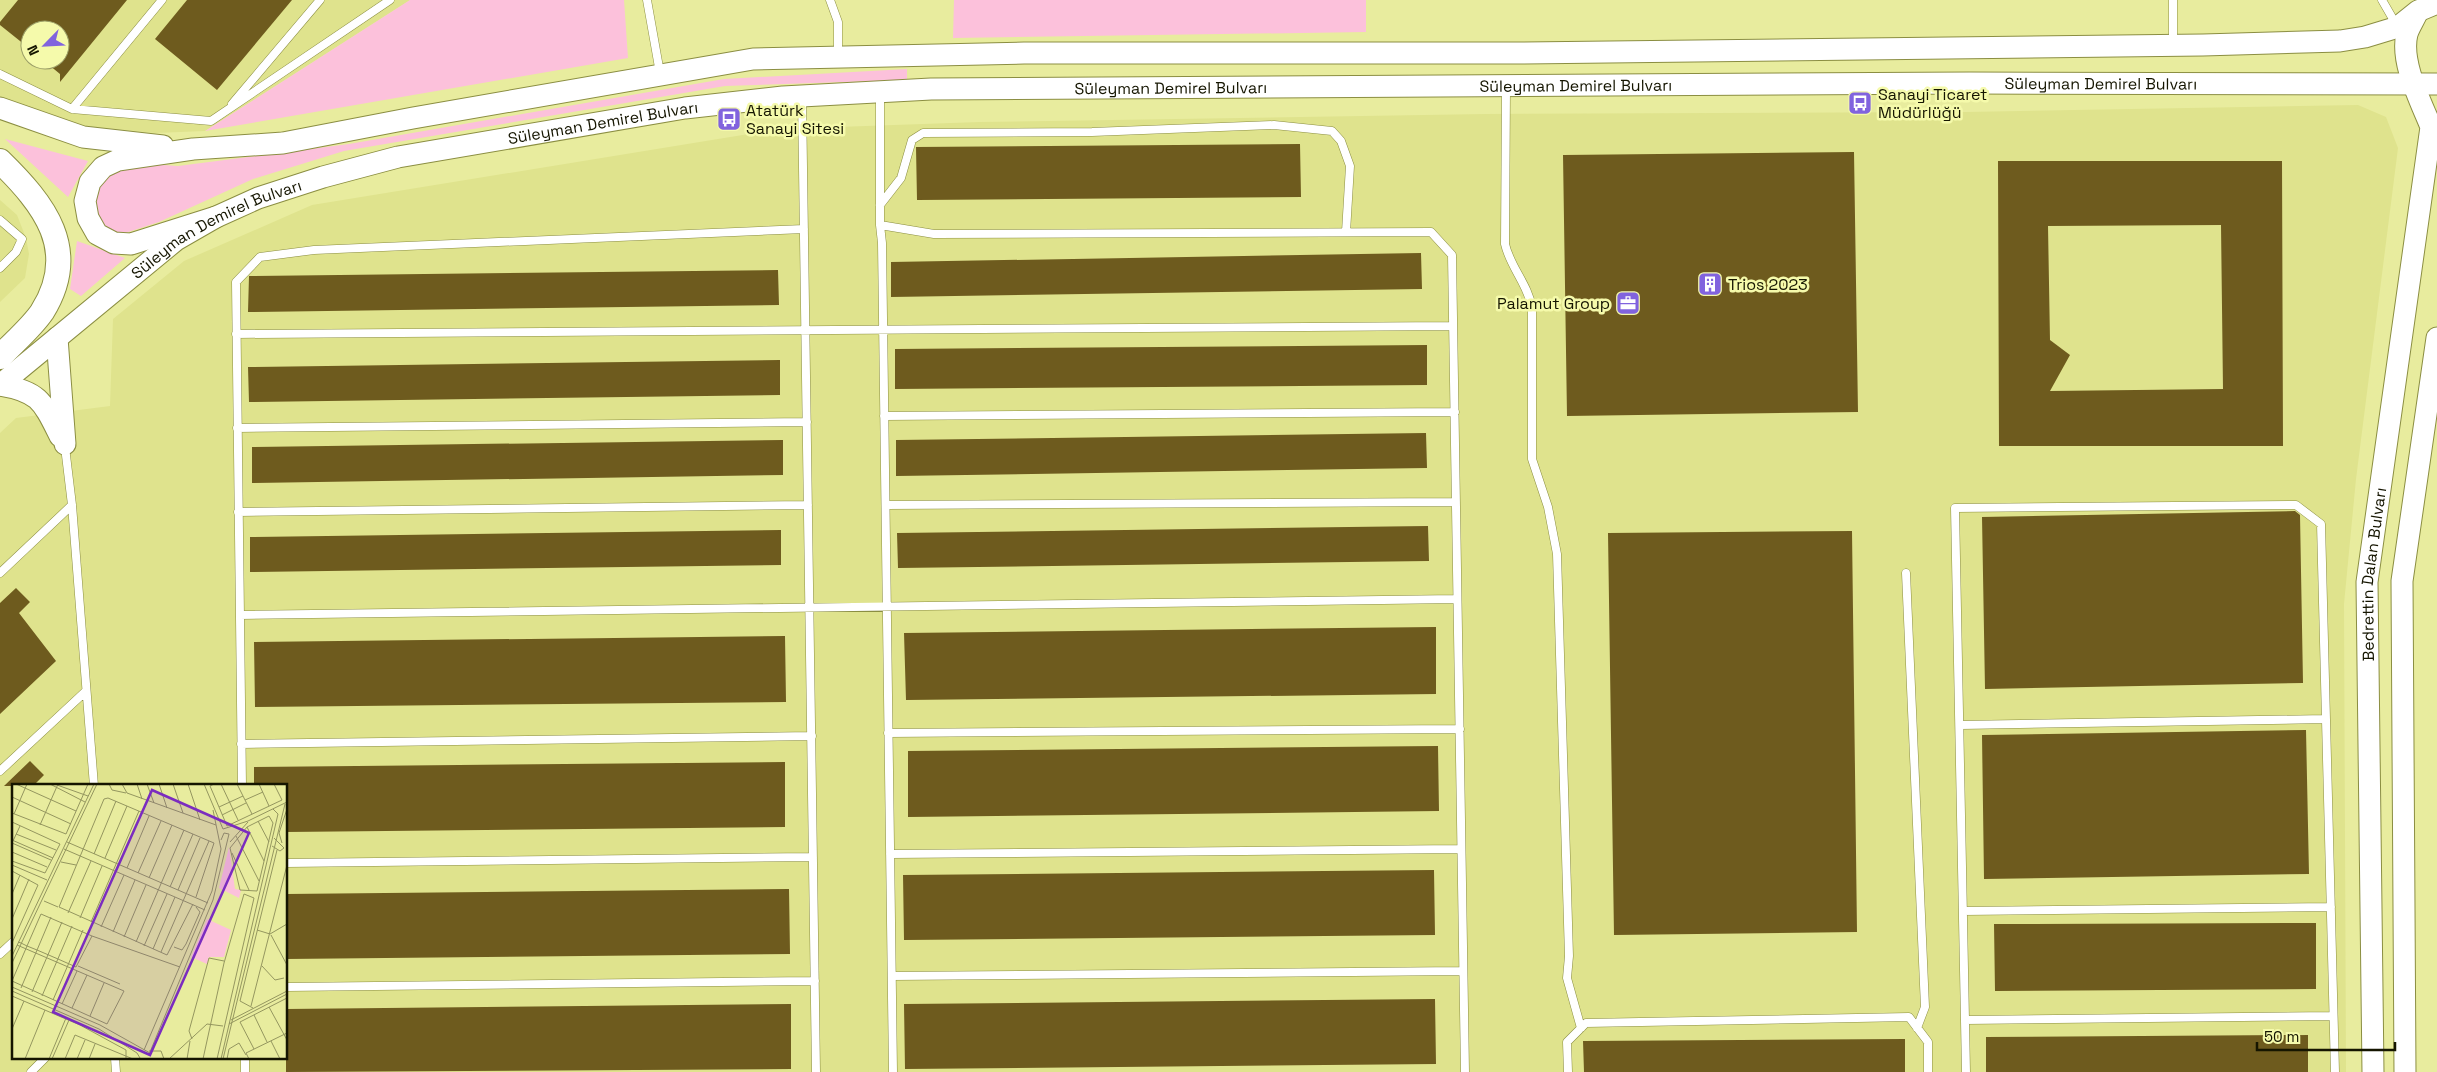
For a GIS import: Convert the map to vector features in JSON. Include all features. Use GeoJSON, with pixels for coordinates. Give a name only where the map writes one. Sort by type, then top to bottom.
{"type":"FeatureCollection","features":[{"type":"Feature","properties":{"kind":"main road"},"geometry":{"type":"LineString","coordinates":[[0,161],[26,186],[48,218],[60,256],[53,289],[41,312],[0,357]]}},
{"type":"Feature","properties":{"kind":"street","name":"Süleyman Demirel Bulvarı"},"geometry":{"type":"LineString","coordinates":[[193,149],[283,143],[753,59],[1024,53],[1518,54],[2173,46],[2340,42],[2398,27],[2427,5]]}},
{"type":"Feature","properties":{"kind":"street","name":"Süleyman Demirel Bulvarı"},"geometry":{"type":"LineString","coordinates":[[2414,84],[2410,72],[2406,44],[2407,34],[2427,5]]}},
{"type":"Feature","properties":{"kind":"street","name":"Süleyman Demirel Bulvarı"},"geometry":{"type":"LineString","coordinates":[[0,385],[176,240],[216,217],[258,198],[322,177],[398,158],[685,108],[802,96],[931,89],[1960,83],[2437,84]]}},
{"type":"Feature","properties":{"kind":"street","name":"Bedrettin Dalan Bulvarı"},"geometry":{"type":"LineString","coordinates":[[2373,1072],[2368,582],[2431,127],[2414,84]]}},
{"type":"Feature","properties":{"kind":"street"},"geometry":{"type":"LineString","coordinates":[[0,108],[83,137],[193,149]]}},
{"type":"Feature","properties":{"kind":"street"},"geometry":{"type":"LineString","coordinates":[[193,149],[118,160],[103,167],[90,182],[85,201],[88,218],[97,234],[114,243],[131,244],[216,217]]}},
{"type":"Feature","properties":{"kind":"street"},"geometry":{"type":"LineString","coordinates":[[57,338],[65,444]]}},
{"type":"Feature","properties":{"kind":"street","name":"Bedrettin Dalan Bulvarı"},"geometry":{"type":"LineString","coordinates":[[2405,1072],[2402,581],[2437,338]]}},
{"type":"Feature","properties":{"kind":"street"},"geometry":{"type":"LineString","coordinates":[[0,385],[20,388],[32,393],[46,408],[65,444]]}},
{"type":"Feature","properties":{"kind":"lane"},"geometry":{"type":"LineString","coordinates":[[72,109],[162,0]]}},
{"type":"Feature","properties":{"kind":"lane"},"geometry":{"type":"LineString","coordinates":[[226,111],[320,0]]}},
{"type":"Feature","properties":{"kind":"lane"},"geometry":{"type":"LineString","coordinates":[[0,74],[72,109],[211,121],[390,0]]}},
{"type":"Feature","properties":{"kind":"lane"},"geometry":{"type":"LineString","coordinates":[[647,0],[660,75]]}},
{"type":"Feature","properties":{"kind":"lane"},"geometry":{"type":"LineString","coordinates":[[830,0],[838,22],[838,56]]}},
{"type":"Feature","properties":{"kind":"lane"},"geometry":{"type":"LineString","coordinates":[[2173,0],[2173,46]]}},
{"type":"Feature","properties":{"kind":"lane"},"geometry":{"type":"LineString","coordinates":[[2382,0],[2398,27]]}},
{"type":"Feature","properties":{"kind":"lane"},"geometry":{"type":"LineString","coordinates":[[1506,86],[1505,244],[1510,262],[1531,298],[1532,459],[1548,507],[1557,554],[1569,956],[1567,978],[1581,1028]]}},
{"type":"Feature","properties":{"kind":"lane"},"geometry":{"type":"LineString","coordinates":[[880,92],[880,225],[886,506],[893,1072]]}},
{"type":"Feature","properties":{"kind":"lane"},"geometry":{"type":"LineString","coordinates":[[802,96],[816,1072]]}},
{"type":"Feature","properties":{"kind":"lane"},"geometry":{"type":"LineString","coordinates":[[880,205],[901,178],[912,140],[923,133],[1092,132],[1274,125],[1332,131],[1341,141],[1350,166],[1346,232]]}},
{"type":"Feature","properties":{"kind":"lane"},"geometry":{"type":"LineString","coordinates":[[0,220],[22,239],[16,252],[0,268]]}},
{"type":"Feature","properties":{"kind":"lane"},"geometry":{"type":"LineString","coordinates":[[880,225],[934,234],[1431,232],[1452,255],[1465,1072]]}},
{"type":"Feature","properties":{"kind":"lane"},"geometry":{"type":"LineString","coordinates":[[242,784],[236,282],[260,257],[314,250],[804,229]]}},
{"type":"Feature","properties":{"kind":"lane"},"geometry":{"type":"LineString","coordinates":[[236,334],[1453,326]]}},
{"type":"Feature","properties":{"kind":"lane"},"geometry":{"type":"LineString","coordinates":[[884,416],[1455,412]]}},
{"type":"Feature","properties":{"kind":"lane"},"geometry":{"type":"LineString","coordinates":[[237,428],[807,422]]}},
{"type":"Feature","properties":{"kind":"lane"},"geometry":{"type":"LineString","coordinates":[[65,444],[72,505],[94,784]]}},
{"type":"Feature","properties":{"kind":"lane"},"geometry":{"type":"LineString","coordinates":[[886,506],[1456,502]]}},
{"type":"Feature","properties":{"kind":"lane"},"geometry":{"type":"LineString","coordinates":[[0,573],[72,505]]}},
{"type":"Feature","properties":{"kind":"lane"},"geometry":{"type":"LineString","coordinates":[[238,512],[808,505]]}},
{"type":"Feature","properties":{"kind":"lane"},"geometry":{"type":"LineString","coordinates":[[1966,1072],[1961,725],[1955,508],[2296,505],[2321,524],[2335,1072]]}},
{"type":"Feature","properties":{"kind":"lane"},"geometry":{"type":"LineString","coordinates":[[1906,573],[1925,1007],[1917,1028]]}},
{"type":"Feature","properties":{"kind":"lane"},"geometry":{"type":"LineString","coordinates":[[240,615],[1457,599]]}},
{"type":"Feature","properties":{"kind":"lane"},"geometry":{"type":"LineString","coordinates":[[0,772],[86,691]]}},
{"type":"Feature","properties":{"kind":"lane"},"geometry":{"type":"LineString","coordinates":[[1961,725],[2326,719]]}},
{"type":"Feature","properties":{"kind":"lane"},"geometry":{"type":"LineString","coordinates":[[888,733],[1460,729]]}},
{"type":"Feature","properties":{"kind":"lane"},"geometry":{"type":"LineString","coordinates":[[241,744],[812,736]]}},
{"type":"Feature","properties":{"kind":"lane"},"geometry":{"type":"LineString","coordinates":[[890,854],[1461,849]]}},
{"type":"Feature","properties":{"kind":"lane"},"geometry":{"type":"LineString","coordinates":[[288,863],[813,857]]}},
{"type":"Feature","properties":{"kind":"lane"},"geometry":{"type":"LineString","coordinates":[[1963,911],[2330,907]]}},
{"type":"Feature","properties":{"kind":"lane"},"geometry":{"type":"LineString","coordinates":[[0,954],[12,943]]}},
{"type":"Feature","properties":{"kind":"lane"},"geometry":{"type":"LineString","coordinates":[[892,976],[1463,971]]}},
{"type":"Feature","properties":{"kind":"lane"},"geometry":{"type":"LineString","coordinates":[[288,987],[815,980]]}},
{"type":"Feature","properties":{"kind":"lane"},"geometry":{"type":"LineString","coordinates":[[1965,1020],[2333,1016]]}},
{"type":"Feature","properties":{"kind":"lane"},"geometry":{"type":"LineString","coordinates":[[1568,1072],[1567,1042],[1586,1022],[1909,1017],[1928,1042],[1928,1072]]}},
{"type":"Feature","properties":{"kind":"lane"},"geometry":{"type":"LineString","coordinates":[[31,1072],[43,1060]]}},
{"type":"Feature","properties":{"kind":"shaded area"},"geometry":{"type":"Polygon","coordinates":[[[0,0],[410,0],[205,131],[155,133],[44,122],[0,107],[0,0]]]}},
{"type":"Feature","properties":{"kind":"shaded area"},"geometry":{"type":"Polygon","coordinates":[[[410,0],[624,0],[628,58],[205,131],[410,0]]]}},
{"type":"Feature","properties":{"kind":"shaded area"},"geometry":{"type":"Polygon","coordinates":[[[954,0],[1366,0],[1366,32],[953,38],[954,0]]]}},
{"type":"Feature","properties":{"kind":"shaded area"},"geometry":{"type":"Polygon","coordinates":[[[907,69],[907,80],[725,86],[344,151],[253,179],[159,222],[116,236],[103,228],[93,200],[100,181],[112,169],[133,163],[178,166],[349,144],[724,79],[907,69]]]}},
{"type":"Feature","properties":{"kind":"shaded area"},"geometry":{"type":"Polygon","coordinates":[[[2358,105],[2386,117],[2398,148],[2356,479],[2344,604],[2346,1072],[0,1072],[0,433],[16,418],[110,406],[113,319],[184,261],[312,205],[780,129],[980,122],[1486,114],[1966,112],[2358,105]]]}},
{"type":"Feature","properties":{"kind":"shaded area"},"geometry":{"type":"Polygon","coordinates":[[[5,139],[88,161],[68,197],[5,139]]]}},
{"type":"Feature","properties":{"kind":"shaded area"},"geometry":{"type":"Polygon","coordinates":[[[0,200],[17,215],[26,238],[29,254],[25,278],[0,302],[0,200]]]}},
{"type":"Feature","properties":{"kind":"shaded area"},"geometry":{"type":"Polygon","coordinates":[[[77,241],[125,258],[81,296],[70,289],[77,241]]]}},
{"type":"Feature","properties":{"kind":"building"},"geometry":{"type":"Polygon","coordinates":[[[18,0],[127,0],[70,70],[70,20],[20,20],[20,41],[0,25],[0,22],[18,0]]]}},
{"type":"Feature","properties":{"kind":"building"},"geometry":{"type":"Polygon","coordinates":[[[187,0],[292,0],[217,90],[155,39],[187,0]]]}},
{"type":"Feature","properties":{"kind":"building"},"geometry":{"type":"Polygon","coordinates":[[[55,70],[70,70],[60,82],[60,74],[55,70]]]}},
{"type":"Feature","properties":{"kind":"building"},"geometry":{"type":"Polygon","coordinates":[[[1300,144],[1301,197],[917,200],[916,147],[1300,144]]]}},
{"type":"Feature","properties":{"kind":"building","name":"Trios 2023"},"geometry":{"type":"Polygon","coordinates":[[[1854,152],[1858,412],[1567,416],[1563,155],[1854,152]]]}},
{"type":"Feature","properties":{"kind":"building"},"geometry":{"type":"Polygon","coordinates":[[[1998,161],[2282,161],[2283,446],[1999,446],[1998,161]],[[2221,225],[2048,226],[2050,340],[2070,355],[2050,391],[2223,389],[2221,225]]]}},
{"type":"Feature","properties":{"kind":"building"},"geometry":{"type":"Polygon","coordinates":[[[1421,253],[1422,289],[891,297],[891,262],[1421,253]]]}},
{"type":"Feature","properties":{"kind":"building"},"geometry":{"type":"Polygon","coordinates":[[[778,270],[779,305],[248,312],[249,276],[778,270]]]}},
{"type":"Feature","properties":{"kind":"building"},"geometry":{"type":"Polygon","coordinates":[[[1427,345],[1427,385],[895,389],[895,349],[1427,345]]]}},
{"type":"Feature","properties":{"kind":"building"},"geometry":{"type":"Polygon","coordinates":[[[780,360],[780,395],[249,402],[248,367],[780,360]]]}},
{"type":"Feature","properties":{"kind":"building"},"geometry":{"type":"Polygon","coordinates":[[[1426,433],[1427,468],[896,476],[896,440],[1426,433]]]}},
{"type":"Feature","properties":{"kind":"building"},"geometry":{"type":"Polygon","coordinates":[[[783,440],[783,475],[252,483],[252,447],[783,440]]]}},
{"type":"Feature","properties":{"kind":"building"},"geometry":{"type":"Polygon","coordinates":[[[2295,511],[2300,515],[2303,683],[1985,689],[1982,517],[2295,511]]]}},
{"type":"Feature","properties":{"kind":"building"},"geometry":{"type":"Polygon","coordinates":[[[1428,526],[1429,561],[898,568],[897,533],[1428,526]]]}},
{"type":"Feature","properties":{"kind":"building"},"geometry":{"type":"Polygon","coordinates":[[[781,530],[781,565],[250,572],[250,537],[781,530]]]}},
{"type":"Feature","properties":{"kind":"building"},"geometry":{"type":"Polygon","coordinates":[[[1852,531],[1857,932],[1614,935],[1608,533],[1852,531]]]}},
{"type":"Feature","properties":{"kind":"building"},"geometry":{"type":"Polygon","coordinates":[[[16,588],[30,602],[19,613],[56,661],[0,714],[0,603],[16,588]]]}},
{"type":"Feature","properties":{"kind":"building"},"geometry":{"type":"Polygon","coordinates":[[[1436,627],[1436,694],[906,700],[904,633],[1436,627]]]}},
{"type":"Feature","properties":{"kind":"building"},"geometry":{"type":"Polygon","coordinates":[[[785,636],[786,702],[255,707],[254,642],[785,636]]]}},
{"type":"Feature","properties":{"kind":"building"},"geometry":{"type":"Polygon","coordinates":[[[2306,730],[2309,874],[1984,879],[1982,735],[2306,730]]]}},
{"type":"Feature","properties":{"kind":"building"},"geometry":{"type":"Polygon","coordinates":[[[1438,746],[1439,811],[908,817],[908,751],[1438,746]]]}},
{"type":"Feature","properties":{"kind":"building"},"geometry":{"type":"Polygon","coordinates":[[[30,761],[44,775],[35,784],[4,786],[30,761]]]}},
{"type":"Feature","properties":{"kind":"building"},"geometry":{"type":"Polygon","coordinates":[[[785,762],[785,827],[288,832],[288,784],[254,784],[254,767],[785,762]]]}},
{"type":"Feature","properties":{"kind":"building"},"geometry":{"type":"Polygon","coordinates":[[[1434,870],[1435,935],[904,940],[903,875],[1434,870]]]}},
{"type":"Feature","properties":{"kind":"building"},"geometry":{"type":"Polygon","coordinates":[[[789,889],[790,954],[288,959],[288,894],[789,889]]]}},
{"type":"Feature","properties":{"kind":"building"},"geometry":{"type":"Polygon","coordinates":[[[2316,923],[2316,989],[1995,991],[1994,924],[2316,923]]]}},
{"type":"Feature","properties":{"kind":"building"},"geometry":{"type":"Polygon","coordinates":[[[1435,999],[1436,1064],[905,1069],[904,1004],[1435,999]]]}},
{"type":"Feature","properties":{"kind":"building"},"geometry":{"type":"Polygon","coordinates":[[[791,1004],[791,1069],[286,1072],[286,1060],[288,1060],[288,1009],[791,1004]]]}},
{"type":"Feature","properties":{"kind":"building"},"geometry":{"type":"Polygon","coordinates":[[[2308,1035],[2308,1072],[1986,1072],[1986,1037],[2308,1035]]]}},
{"type":"Feature","properties":{"kind":"building"},"geometry":{"type":"Polygon","coordinates":[[[1905,1039],[1905,1072],[1584,1072],[1583,1041],[1905,1039]]]}},
{"type":"Feature","properties":{"kind":"place","name":"Sanayi Ticaret Müdürlüğü"},"geometry":{"type":"Point","coordinates":[1860,103]}},
{"type":"Feature","properties":{"kind":"place","name":"Atatürk Sanayi Sitesi"},"geometry":{"type":"Point","coordinates":[729,119]}},
{"type":"Feature","properties":{"kind":"place","name":"Trios 2023"},"geometry":{"type":"Point","coordinates":[1710,284]}},
{"type":"Feature","properties":{"kind":"place","name":"Palamut Group"},"geometry":{"type":"Point","coordinates":[1628,303]}}]}
